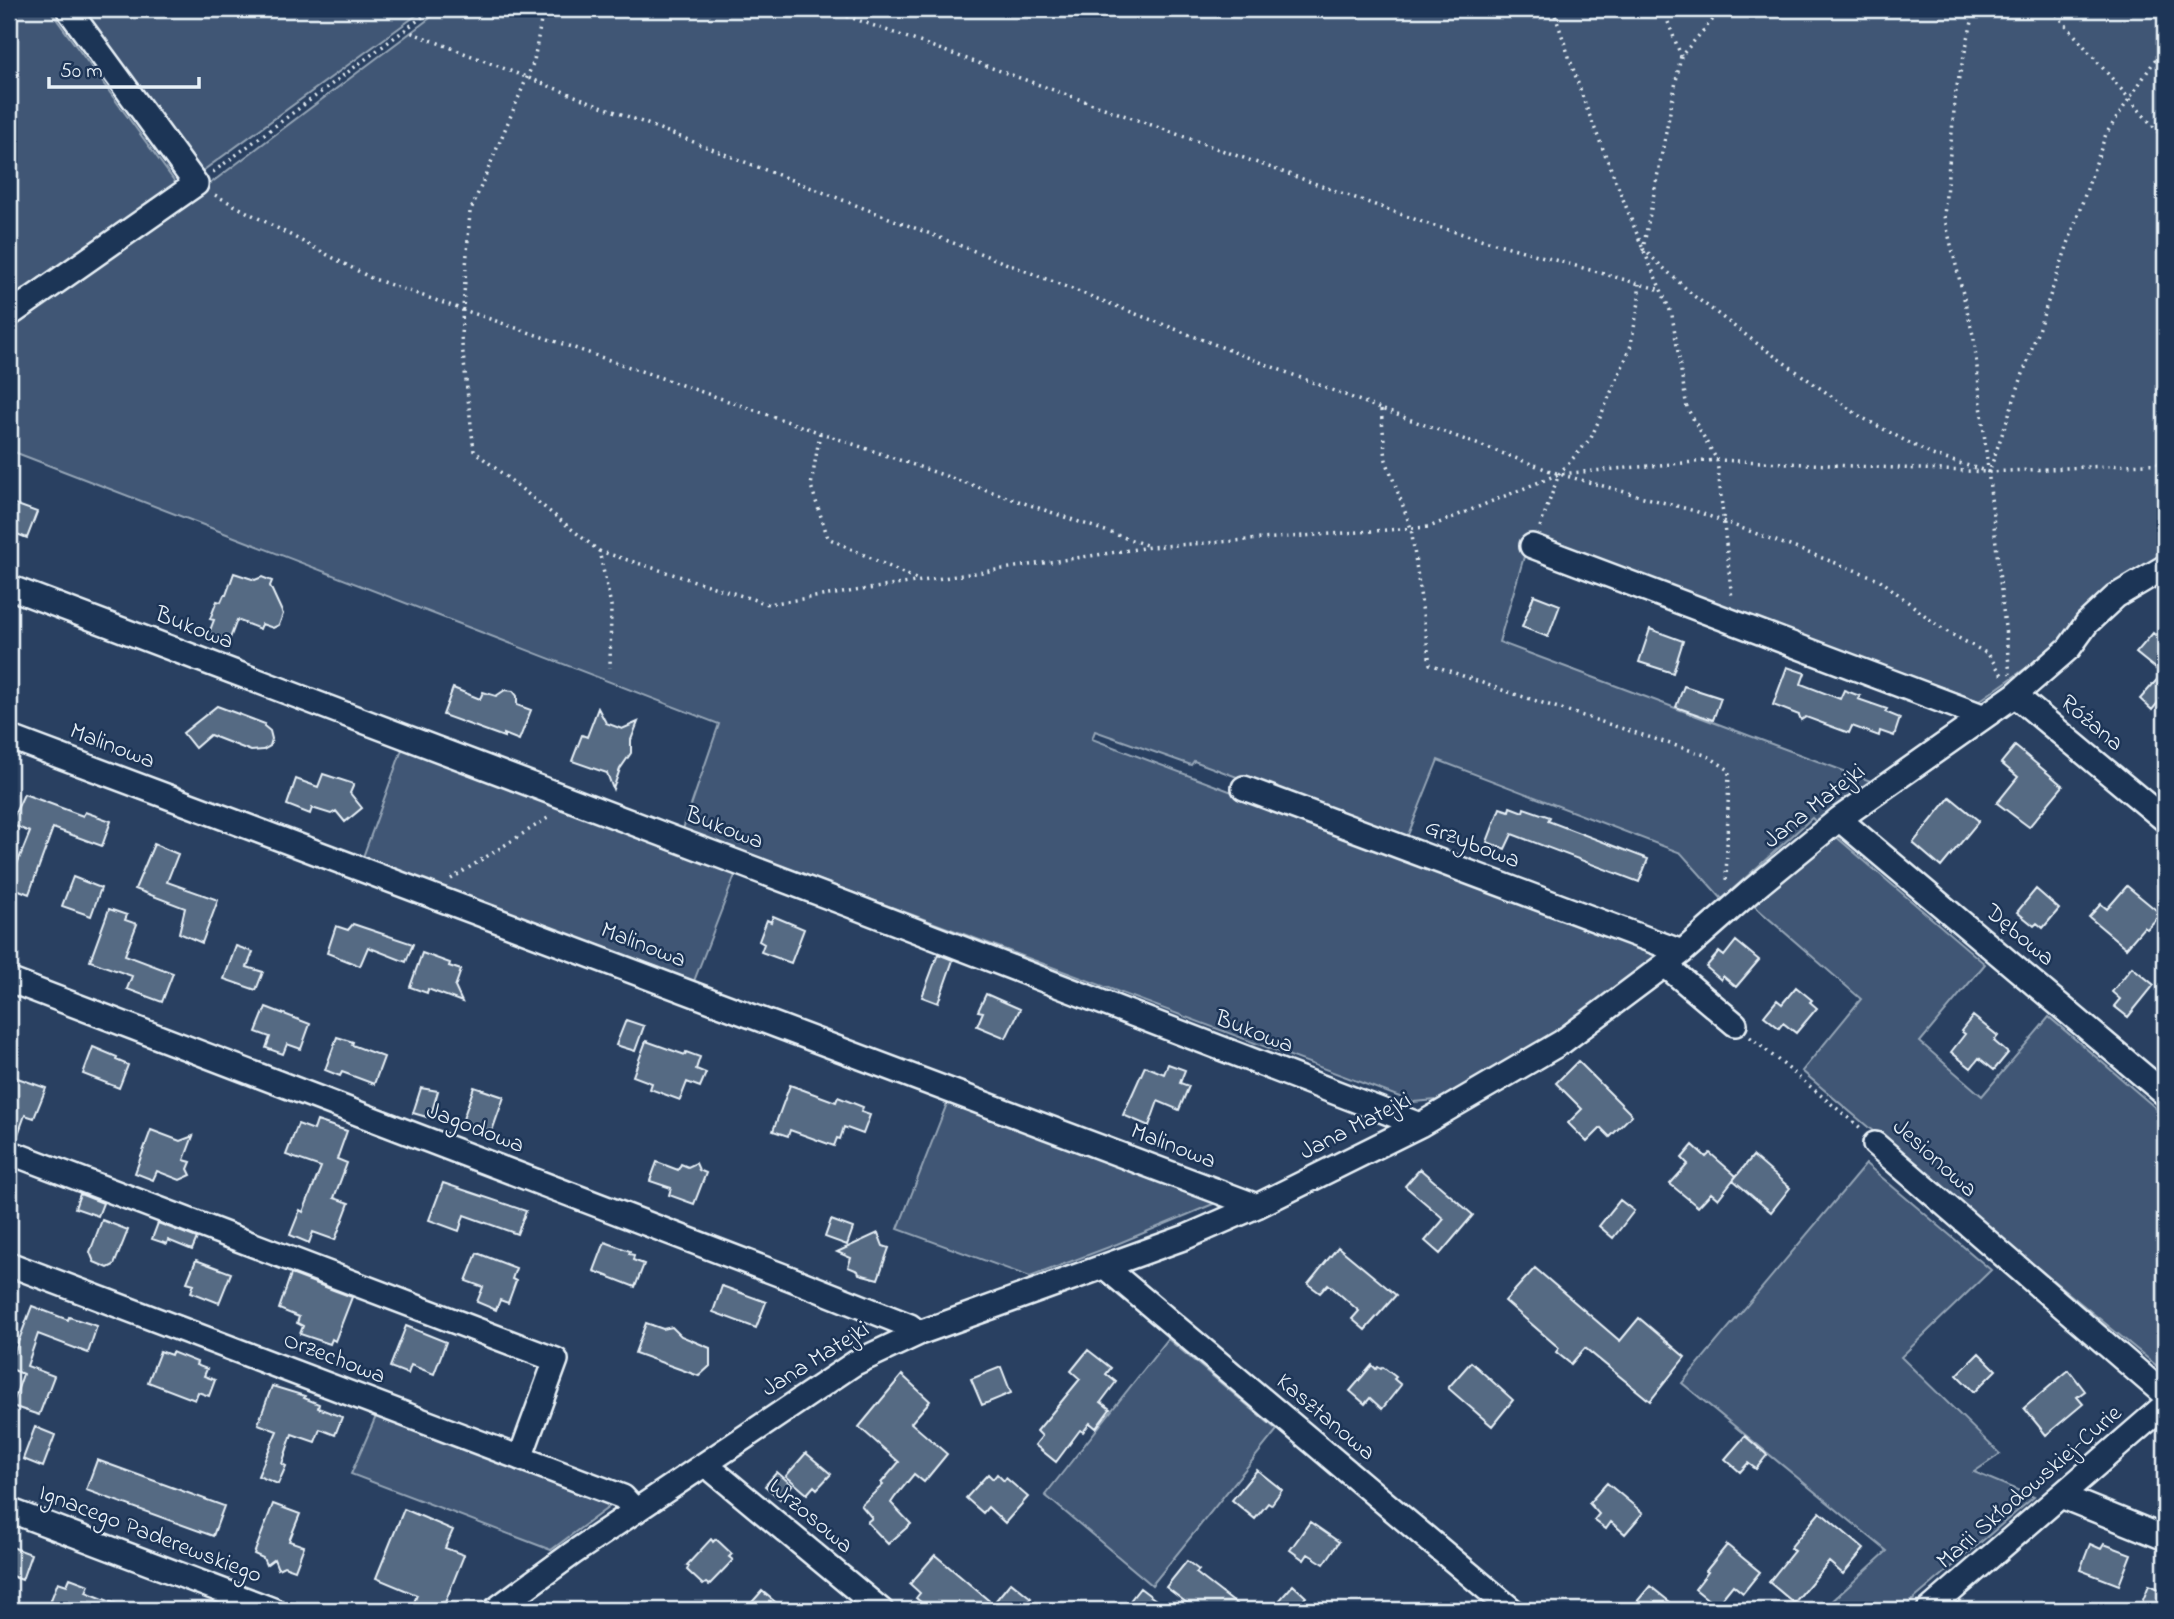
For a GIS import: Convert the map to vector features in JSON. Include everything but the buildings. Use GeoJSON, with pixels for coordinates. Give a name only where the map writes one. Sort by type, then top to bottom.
{"type":"FeatureCollection","features":[{"type":"Feature","properties":{"kind":"street"},"geometry":{"type":"LineString","coordinates":[[9,314],[196,184],[68,9]]}},
{"type":"Feature","properties":{"kind":"street"},"geometry":{"type":"LineString","coordinates":[[1532,547],[1982,716]]}},
{"type":"Feature","properties":{"kind":"street","name":"Jana Matejki"},"geometry":{"type":"LineString","coordinates":[[495,1610],[573,1553],[855,1363],[919,1333],[1186,1237],[1257,1206],[1420,1125],[1562,1042],[1674,959],[1839,819],[2015,695],[2069,648],[2087,623],[2116,596],[2165,567]]}},
{"type":"Feature","properties":{"kind":"street","name":"Bukowa"},"geometry":{"type":"LineString","coordinates":[[9,587],[574,800],[1420,1125]]}},
{"type":"Feature","properties":{"kind":"street","name":"Różana"},"geometry":{"type":"LineString","coordinates":[[2015,695],[2165,820]]}},
{"type":"Feature","properties":{"kind":"street","name":"Malinowa"},"geometry":{"type":"LineString","coordinates":[[9,737],[1257,1206]]}},
{"type":"Feature","properties":{"kind":"street","name":"Grzybowa"},"geometry":{"type":"LineString","coordinates":[[1244,788],[1674,959]]}},
{"type":"Feature","properties":{"kind":"street","name":"Dębowa"},"geometry":{"type":"LineString","coordinates":[[1839,819],[2165,1094]]}},
{"type":"Feature","properties":{"kind":"street"},"geometry":{"type":"LineString","coordinates":[[1674,959],[1735,1024]]}},
{"type":"Feature","properties":{"kind":"street","name":"Jagodowa"},"geometry":{"type":"LineString","coordinates":[[9,980],[789,1278],[910,1326],[919,1333]]}},
{"type":"Feature","properties":{"kind":"street","name":"Jesionowa"},"geometry":{"type":"LineString","coordinates":[[1875,1143],[2165,1395]]}},
{"type":"Feature","properties":{"kind":"street"},"geometry":{"type":"LineString","coordinates":[[9,1152],[556,1360],[520,1458]]}},
{"type":"Feature","properties":{"kind":"street","name":"Orzechowa"},"geometry":{"type":"LineString","coordinates":[[9,1264],[623,1497],[636,1511]]}},
{"type":"Feature","properties":{"kind":"street","name":"Kasztanowa"},"geometry":{"type":"LineString","coordinates":[[1105,1267],[1512,1610]]}},
{"type":"Feature","properties":{"kind":"street","name":"Marii Skłodowskiej-Curie"},"geometry":{"type":"LineString","coordinates":[[1929,1610],[2165,1405]]}},
{"type":"Feature","properties":{"kind":"street","name":"Wrzosowa"},"geometry":{"type":"LineString","coordinates":[[705,1464],[881,1610]]}},
{"type":"Feature","properties":{"kind":"street"},"geometry":{"type":"LineString","coordinates":[[2061,1496],[2165,1538]]}},
{"type":"Feature","properties":{"kind":"street","name":"Ignacego Paderewskiego"},"geometry":{"type":"LineString","coordinates":[[9,1510],[273,1610]]}},
{"type":"Feature","properties":{"kind":"path"},"geometry":{"type":"LineString","coordinates":[[433,9],[196,184],[371,278],[1150,547]]}},
{"type":"Feature","properties":{"kind":"path"},"geometry":{"type":"LineString","coordinates":[[543,9],[534,61],[470,212],[461,336],[474,451],[599,551],[768,604],[1150,547],[1429,527],[1559,474],[1717,460],[1989,472],[2165,463]]}},
{"type":"Feature","properties":{"kind":"path"},"geometry":{"type":"LineString","coordinates":[[827,9],[1432,225],[1661,290]]}},
{"type":"Feature","properties":{"kind":"path"},"geometry":{"type":"LineString","coordinates":[[1553,9],[1585,104],[1672,315],[1686,408],[1717,460],[1734,622]]}},
{"type":"Feature","properties":{"kind":"path"},"geometry":{"type":"LineString","coordinates":[[1663,9],[1681,57]]}},
{"type":"Feature","properties":{"kind":"path"},"geometry":{"type":"LineString","coordinates":[[1643,249],[1681,57],[1722,9]]}},
{"type":"Feature","properties":{"kind":"path"},"geometry":{"type":"LineString","coordinates":[[1975,9],[1956,90],[1944,216],[1974,339],[2009,667],[2015,695]]}},
{"type":"Feature","properties":{"kind":"path"},"geometry":{"type":"LineString","coordinates":[[2052,9],[2165,140]]}},
{"type":"Feature","properties":{"kind":"path"},"geometry":{"type":"LineString","coordinates":[[405,30],[1381,409],[1559,474],[1695,511],[1879,579],[1942,629],[1988,654],[2015,695]]}},
{"type":"Feature","properties":{"kind":"path"},"geometry":{"type":"LineString","coordinates":[[1989,472],[2106,134],[2165,44]]}},
{"type":"Feature","properties":{"kind":"path"},"geometry":{"type":"LineString","coordinates":[[1643,249],[1694,296],[1861,416],[1932,455],[1989,472]]}},
{"type":"Feature","properties":{"kind":"path"},"geometry":{"type":"LineString","coordinates":[[1532,547],[1559,474],[1591,438],[1630,349],[1639,302],[1639,284]]}},
{"type":"Feature","properties":{"kind":"path"},"geometry":{"type":"LineString","coordinates":[[1381,409],[1386,460],[1411,528],[1430,664],[1499,690],[1708,756],[1730,770],[1726,914]]}},
{"type":"Feature","properties":{"kind":"path"},"geometry":{"type":"LineString","coordinates":[[820,433],[811,486],[828,538],[920,581]]}},
{"type":"Feature","properties":{"kind":"path"},"geometry":{"type":"LineString","coordinates":[[599,551],[611,605],[610,668]]}},
{"type":"Feature","properties":{"kind":"path"},"geometry":{"type":"LineString","coordinates":[[429,894],[574,800]]}},
{"type":"Feature","properties":{"kind":"path","name":"Jesionowa"},"geometry":{"type":"LineString","coordinates":[[1735,1024],[1859,1125],[1875,1143]]}},
{"type":"Feature","properties":{"kind":"shaded area"},"geometry":{"type":"Polygon","coordinates":[[[9,9],[49,9],[178,186],[9,308],[9,9]]]}},
{"type":"Feature","properties":{"kind":"shaded area"},"geometry":{"type":"Polygon","coordinates":[[[82,9],[425,9],[201,172],[82,9]]]}},
{"type":"Feature","properties":{"kind":"shaded area"},"geometry":{"type":"Polygon","coordinates":[[[442,9],[2165,9],[2165,553],[2118,581],[2083,612],[2062,643],[1979,701],[1530,536],[1499,642],[1876,783],[1817,823],[1812,818],[1722,899],[1681,853],[1438,760],[1406,840],[1194,761],[1191,765],[1095,731],[1092,739],[1660,954],[1543,1042],[1437,1100],[1413,1102],[683,829],[719,724],[9,450],[9,326],[195,195],[442,9]]]}},
{"type":"Feature","properties":{"kind":"shaded area"},"geometry":{"type":"Polygon","coordinates":[[[404,744],[737,870],[694,981],[363,857],[404,744]]]}},
{"type":"Feature","properties":{"kind":"shaded area"},"geometry":{"type":"Polygon","coordinates":[[[1834,835],[1985,964],[1920,1042],[1982,1096],[2049,1017],[2165,1116],[2165,1367],[2157,1366],[1802,1071],[1861,999],[1752,904],[1834,835]]]}},
{"type":"Feature","properties":{"kind":"shaded area"},"geometry":{"type":"Polygon","coordinates":[[[948,1101],[1218,1202],[1030,1277],[898,1229],[948,1101]]]}},
{"type":"Feature","properties":{"kind":"shaded area"},"geometry":{"type":"Polygon","coordinates":[[[1866,1164],[1991,1270],[1901,1357],[2000,1454],[1974,1472],[2034,1497],[1901,1610],[1833,1610],[1827,1606],[1887,1551],[1682,1383],[1866,1164]]]}},
{"type":"Feature","properties":{"kind":"shaded area"},"geometry":{"type":"Polygon","coordinates":[[[1168,1339],[1277,1430],[1152,1585],[1045,1495],[1168,1339]]]}},
{"type":"Feature","properties":{"kind":"shaded area"},"geometry":{"type":"Polygon","coordinates":[[[377,1414],[613,1504],[551,1550],[351,1474],[377,1414]]]}}]}
